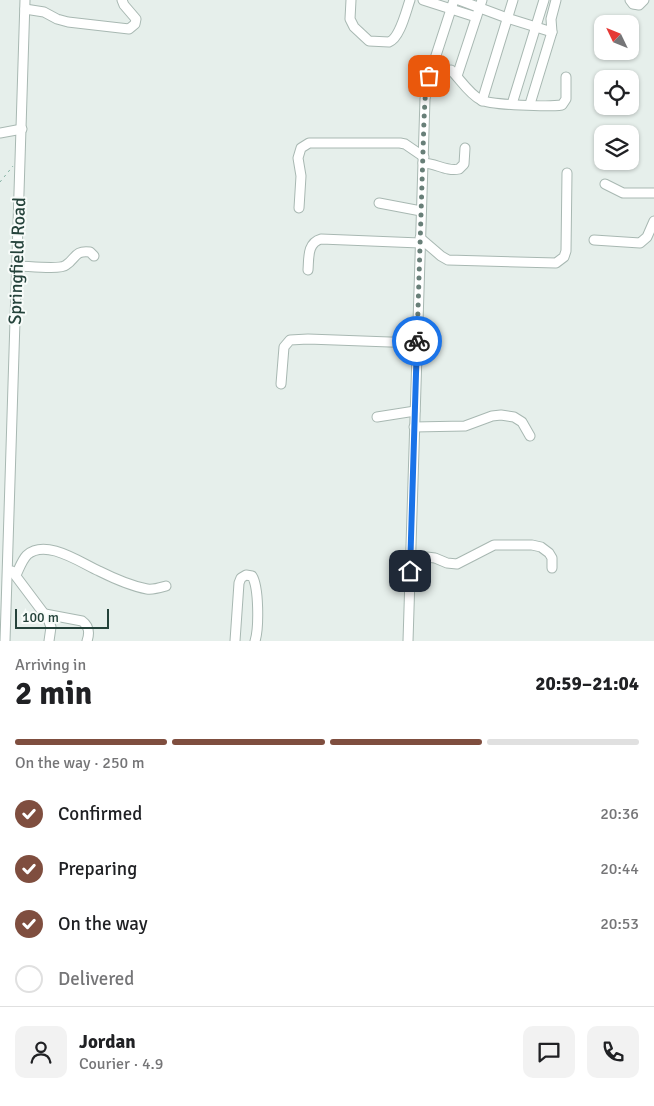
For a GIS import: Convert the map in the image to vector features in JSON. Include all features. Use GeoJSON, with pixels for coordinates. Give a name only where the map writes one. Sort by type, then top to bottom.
{"type":"FeatureCollection","features":[{"type":"Feature","properties":{"kind":"street"},"geometry":{"type":"LineString","coordinates":[[25,4],[68,22],[129,29],[135,24],[136,19],[125,7],[122,0]]}},
{"type":"Feature","properties":{"kind":"street"},"geometry":{"type":"LineString","coordinates":[[351,0],[350,19],[354,27],[369,40],[392,42],[397,36],[410,0]]}},
{"type":"Feature","properties":{"kind":"street"},"geometry":{"type":"LineString","coordinates":[[423,0],[452,4],[461,12]]}},
{"type":"Feature","properties":{"kind":"street"},"geometry":{"type":"LineString","coordinates":[[482,101],[513,0]]}},
{"type":"Feature","properties":{"kind":"street"},"geometry":{"type":"LineString","coordinates":[[512,104],[544,0]]}},
{"type":"Feature","properties":{"kind":"street"},"geometry":{"type":"LineString","coordinates":[[530,104],[552,32],[551,19],[556,0]]}},
{"type":"Feature","properties":{"kind":"street"},"geometry":{"type":"LineString","coordinates":[[630,0],[633,4],[639,5],[644,0]]}},
{"type":"Feature","properties":{"kind":"street"},"geometry":{"type":"LineString","coordinates":[[461,12],[462,1],[479,9],[552,32]]}},
{"type":"Feature","properties":{"kind":"street","name":"Springfield Road"},"geometry":{"type":"LineString","coordinates":[[5,641],[25,4]]}},
{"type":"Feature","properties":{"kind":"street"},"geometry":{"type":"LineString","coordinates":[[408,641],[424,120],[427,85],[452,4]]}},
{"type":"Feature","properties":{"kind":"street"},"geometry":{"type":"LineString","coordinates":[[461,12],[479,9]]}},
{"type":"Feature","properties":{"kind":"street"},"geometry":{"type":"LineString","coordinates":[[479,9],[454,73],[482,101],[558,106],[564,104],[566,99],[566,77]]}},
{"type":"Feature","properties":{"kind":"street"},"geometry":{"type":"LineString","coordinates":[[0,133],[22,129]]}},
{"type":"Feature","properties":{"kind":"street"},"geometry":{"type":"LineString","coordinates":[[299,208],[301,176],[298,158],[302,148],[309,143],[400,143],[405,144],[423,160],[450,170],[459,169],[464,164],[466,148]]}},
{"type":"Feature","properties":{"kind":"street"},"geometry":{"type":"LineString","coordinates":[[308,270],[312,246],[322,239],[420,240],[448,260],[556,263],[562,259],[566,251],[567,173]]}},
{"type":"Feature","properties":{"kind":"street"},"geometry":{"type":"LineString","coordinates":[[605,184],[623,193],[654,193]]}},
{"type":"Feature","properties":{"kind":"street"},"geometry":{"type":"LineString","coordinates":[[379,203],[421,211]]}},
{"type":"Feature","properties":{"kind":"street"},"geometry":{"type":"LineString","coordinates":[[594,240],[640,242],[646,237],[654,221]]}},
{"type":"Feature","properties":{"kind":"street"},"geometry":{"type":"LineString","coordinates":[[17,266],[64,267],[79,253],[90,252],[94,256]]}},
{"type":"Feature","properties":{"kind":"street"},"geometry":{"type":"LineString","coordinates":[[281,384],[284,347],[290,340],[308,338],[417,343]]}},
{"type":"Feature","properties":{"kind":"street"},"geometry":{"type":"LineString","coordinates":[[377,416],[415,411]]}},
{"type":"Feature","properties":{"kind":"street"},"geometry":{"type":"LineString","coordinates":[[414,427],[465,426],[492,416],[501,415],[514,417],[522,422],[530,436]]}},
{"type":"Feature","properties":{"kind":"street"},"geometry":{"type":"LineString","coordinates":[[410,555],[435,558],[457,564],[494,546],[532,546],[541,547],[549,553],[552,558],[552,568]]}},
{"type":"Feature","properties":{"kind":"street"},"geometry":{"type":"LineString","coordinates":[[16,576],[28,554],[35,550],[43,550],[62,552],[100,572],[129,584],[147,589],[166,586]]}},
{"type":"Feature","properties":{"kind":"street"},"geometry":{"type":"LineString","coordinates":[[7,564],[45,614],[51,627],[49,641]]}},
{"type":"Feature","properties":{"kind":"street"},"geometry":{"type":"LineString","coordinates":[[235,641],[238,583],[246,574],[252,576],[256,584],[258,628],[255,641]]}},
{"type":"Feature","properties":{"kind":"street"},"geometry":{"type":"LineString","coordinates":[[45,614],[82,620],[89,629],[90,635],[87,641]]}},
{"type":"Feature","properties":{"kind":"path"},"geometry":{"type":"LineString","coordinates":[[0,182],[21,156]]}},
{"type":"Feature","properties":{"kind":"way so far"},"geometry":{"type":"LineString","coordinates":[[417,341],[424,120],[429,76]]}},
{"type":"Feature","properties":{"kind":"route"},"geometry":{"type":"LineString","coordinates":[[410,571],[417,341]]}}]}
